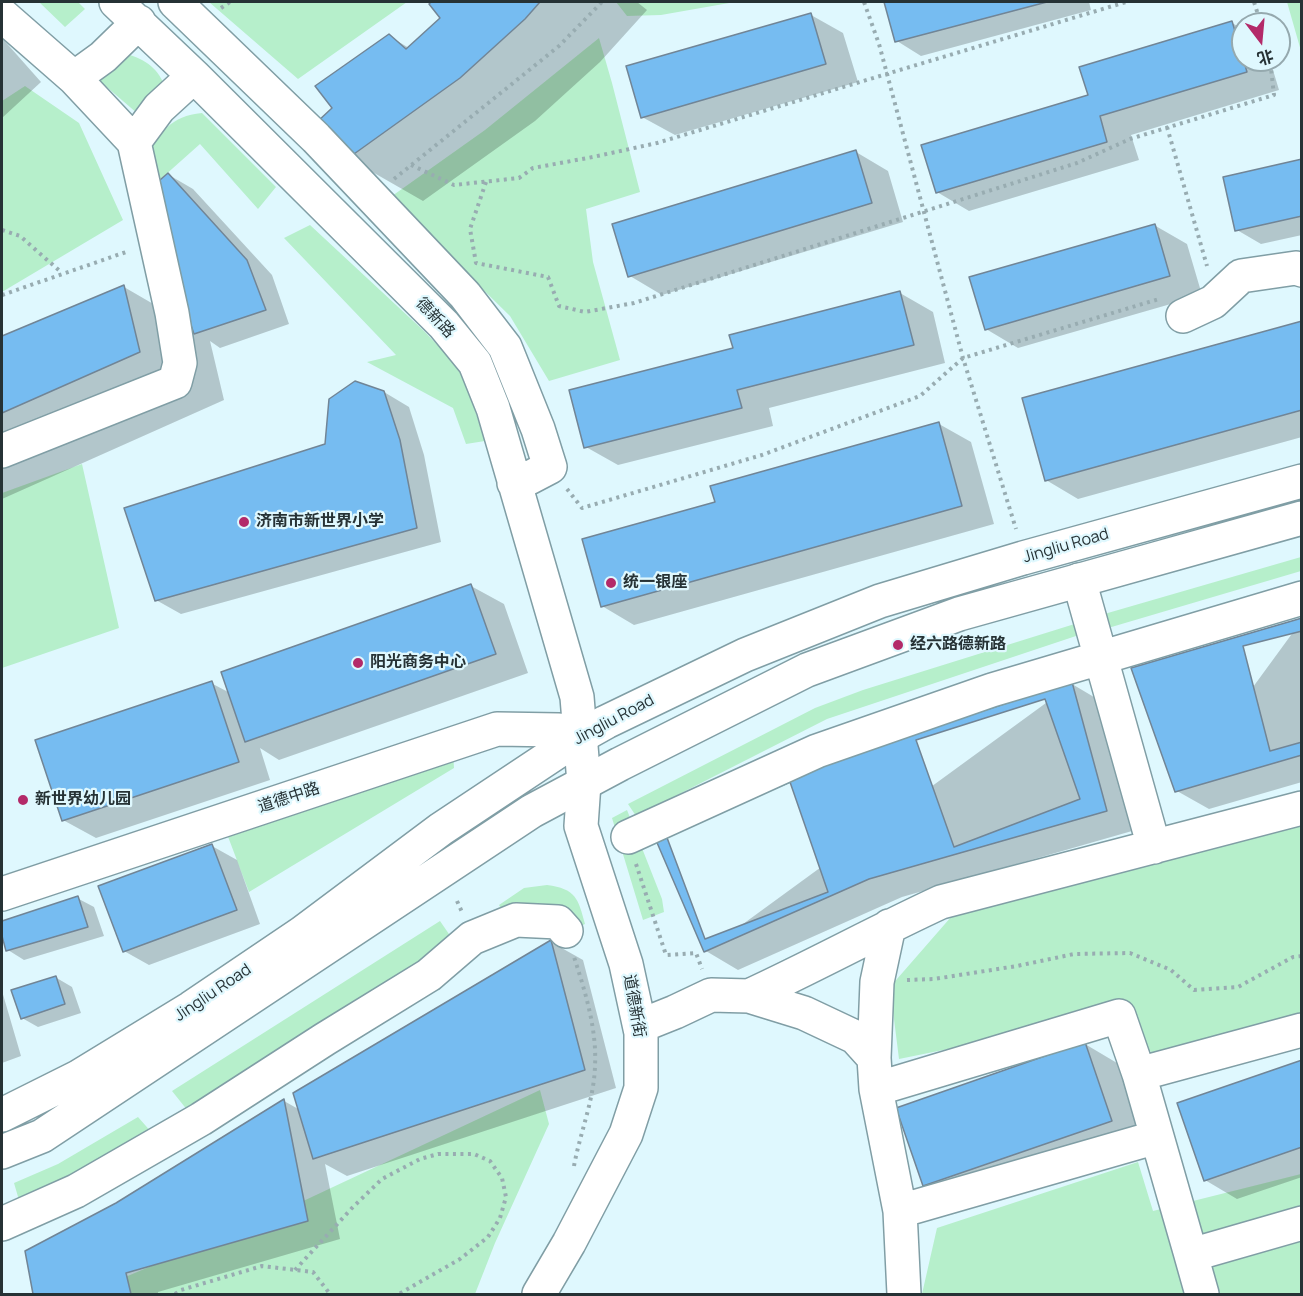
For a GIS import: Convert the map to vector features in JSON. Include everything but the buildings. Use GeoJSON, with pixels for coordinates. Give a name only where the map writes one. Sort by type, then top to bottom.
{"type":"FeatureCollection","features":[{"type":"Feature","properties":{"kind":"street"},"geometry":{"type":"LineString","coordinates":[[175,2],[373,196],[465,295],[505,347],[538,429],[550,467],[514,483]]}},
{"type":"Feature","properties":{"kind":"street"},"geometry":{"type":"LineString","coordinates":[[74,78],[103,57],[127,12]]}},
{"type":"Feature","properties":{"kind":"street","name":"德新路"},"geometry":{"type":"LineString","coordinates":[[127,12],[444,325],[475,363],[493,408],[577,697],[581,736]]}},
{"type":"Feature","properties":{"kind":"street"},"geometry":{"type":"LineString","coordinates":[[2,15],[74,78],[134,142],[174,323],[180,363],[175,382],[2,451]]}},
{"type":"Feature","properties":{"kind":"street"},"geometry":{"type":"LineString","coordinates":[[134,142],[159,108],[194,76]]}},
{"type":"Feature","properties":{"kind":"street"},"geometry":{"type":"LineString","coordinates":[[1176,306],[1213,302],[1241,276],[1296,268],[1302,270]]}},
{"type":"Feature","properties":{"kind":"street","name":"Jingliu Road"},"geometry":{"type":"LineString","coordinates":[[2,1115],[78,1077],[191,1008],[302,933],[441,829],[581,736],[606,722],[745,655],[880,601],[1023,558],[1302,481]]}},
{"type":"Feature","properties":{"kind":"street","name":"Jingliu Road"},"geometry":{"type":"LineString","coordinates":[[2,1152],[42,1136],[532,811],[807,670],[959,614],[1302,518]]}},
{"type":"Feature","properties":{"kind":"street"},"geometry":{"type":"LineString","coordinates":[[1079,580],[1154,847]]}},
{"type":"Feature","properties":{"kind":"street"},"geometry":{"type":"LineString","coordinates":[[628,837],[817,751],[992,690],[1302,598]]}},
{"type":"Feature","properties":{"kind":"street","name":"道德中路"},"geometry":{"type":"LineString","coordinates":[[2,894],[497,729],[559,730],[581,736]]}},
{"type":"Feature","properties":{"kind":"street","name":"道德新街"},"geometry":{"type":"LineString","coordinates":[[539,1294],[569,1243],[626,1134],[641,1088],[640,1026],[626,964],[581,826],[584,783],[581,736]]}},
{"type":"Feature","properties":{"kind":"street"},"geometry":{"type":"LineString","coordinates":[[749,996],[941,902],[1302,808]]}},
{"type":"Feature","properties":{"kind":"street"},"geometry":{"type":"LineString","coordinates":[[5,1220],[76,1191],[201,1119],[429,975],[472,938],[516,920],[558,922],[566,931]]}},
{"type":"Feature","properties":{"kind":"street"},"geometry":{"type":"LineString","coordinates":[[889,926],[877,982],[875,1074],[900,1211],[904,1294]]}},
{"type":"Feature","properties":{"kind":"street"},"geometry":{"type":"LineString","coordinates":[[640,1026],[711,995],[749,996],[804,1013],[855,1037],[875,1074]]}},
{"type":"Feature","properties":{"kind":"street"},"geometry":{"type":"LineString","coordinates":[[875,1074],[1119,1016],[1139,1074],[1202,1294]]}},
{"type":"Feature","properties":{"kind":"street"},"geometry":{"type":"LineString","coordinates":[[1139,1074],[1302,1030]]}},
{"type":"Feature","properties":{"kind":"street"},"geometry":{"type":"LineString","coordinates":[[900,1211],[1157,1137]]}},
{"type":"Feature","properties":{"kind":"street"},"geometry":{"type":"LineString","coordinates":[[1191,1255],[1302,1223]]}},
{"type":"Feature","properties":{"kind":"path"},"geometry":{"type":"LineString","coordinates":[[373,196],[559,46],[602,2]]}},
{"type":"Feature","properties":{"kind":"path"},"geometry":{"type":"LineString","coordinates":[[864,2],[887,74],[963,358],[1016,531]]}},
{"type":"Feature","properties":{"kind":"path"},"geometry":{"type":"LineString","coordinates":[[411,165],[454,185],[519,178],[533,168],[593,158],[657,143],[1126,2]]}},
{"type":"Feature","properties":{"kind":"path"},"geometry":{"type":"LineString","coordinates":[[486,182],[470,229],[476,263],[548,277],[559,306],[585,312],[634,303],[1077,164],[1130,139],[1274,95],[1271,72]]}},
{"type":"Feature","properties":{"kind":"path"},"geometry":{"type":"LineString","coordinates":[[1167,127],[1212,284],[1241,276]]}},
{"type":"Feature","properties":{"kind":"path"},"geometry":{"type":"LineString","coordinates":[[2,230],[20,236],[62,273]]}},
{"type":"Feature","properties":{"kind":"path"},"geometry":{"type":"LineString","coordinates":[[2,296],[62,273],[155,243]]}},
{"type":"Feature","properties":{"kind":"path"},"geometry":{"type":"LineString","coordinates":[[550,467],[582,508],[762,455],[920,396],[963,358],[1176,306]]}},
{"type":"Feature","properties":{"kind":"path"},"geometry":{"type":"LineString","coordinates":[[628,837],[666,955],[696,953],[711,995]]}},
{"type":"Feature","properties":{"kind":"path"},"geometry":{"type":"LineString","coordinates":[[636,886],[642,884]]}},
{"type":"Feature","properties":{"kind":"path"},"geometry":{"type":"LineString","coordinates":[[566,931],[586,993],[594,1042],[595,1066],[578,1145]]}},
{"type":"Feature","properties":{"kind":"path"},"geometry":{"type":"LineString","coordinates":[[877,982],[934,979],[1074,954],[1130,952],[1171,970],[1194,990],[1238,987],[1293,957],[1302,956]]}},
{"type":"Feature","properties":{"kind":"path"},"geometry":{"type":"LineString","coordinates":[[295,1270],[382,1179],[420,1159],[438,1154],[474,1154],[490,1161],[502,1178],[506,1197],[500,1218],[488,1237],[460,1259],[399,1294]]}},
{"type":"Feature","properties":{"kind":"path"},"geometry":{"type":"LineString","coordinates":[[176,1294],[181,1290],[262,1266],[313,1272],[330,1294]]}},
{"type":"Feature","properties":{"kind":"green space"},"geometry":{"type":"Polygon","coordinates":[[[39,2],[78,2],[85,9],[65,27],[39,2]]]}},
{"type":"Feature","properties":{"kind":"green space"},"geometry":{"type":"Polygon","coordinates":[[[209,2],[407,2],[298,79],[209,2]]]}},
{"type":"Feature","properties":{"kind":"green space"},"geometry":{"type":"Polygon","coordinates":[[[616,2],[735,2],[661,15],[627,16],[616,2]]]}},
{"type":"Feature","properties":{"kind":"green space"},"geometry":{"type":"Polygon","coordinates":[[[1287,2],[1301,2],[1301,51],[1291,12],[1287,2]]]}},
{"type":"Feature","properties":{"kind":"green space"},"geometry":{"type":"Polygon","coordinates":[[[599,38],[640,192],[586,209],[593,262],[620,360],[549,381],[510,316],[392,196],[485,130],[599,38]]]}},
{"type":"Feature","properties":{"kind":"green space"},"geometry":{"type":"Polygon","coordinates":[[[130,55],[143,60],[158,73],[167,92],[145,120],[94,76],[114,60],[130,55]]]}},
{"type":"Feature","properties":{"kind":"green space"},"geometry":{"type":"Polygon","coordinates":[[[25,86],[79,123],[123,220],[2,292],[2,101],[25,86]]]}},
{"type":"Feature","properties":{"kind":"green space"},"geometry":{"type":"Polygon","coordinates":[[[202,113],[276,187],[258,209],[200,144],[154,185],[145,157],[162,133],[174,122],[202,113]]]}},
{"type":"Feature","properties":{"kind":"green space"},"geometry":{"type":"Polygon","coordinates":[[[310,225],[424,331],[462,371],[485,441],[466,444],[453,408],[367,362],[396,355],[284,238],[310,225]]]}},
{"type":"Feature","properties":{"kind":"green space"},"geometry":{"type":"Polygon","coordinates":[[[82,464],[119,628],[2,668],[2,493],[82,464]]]}},
{"type":"Feature","properties":{"kind":"green space"},"geometry":{"type":"Polygon","coordinates":[[[1301,557],[1301,571],[1098,631],[1094,617],[1301,557]]]}},
{"type":"Feature","properties":{"kind":"green space"},"geometry":{"type":"Polygon","coordinates":[[[1081,622],[1085,633],[827,719],[636,816],[628,804],[815,708],[863,690],[1081,622]]]}},
{"type":"Feature","properties":{"kind":"green space"},"geometry":{"type":"Polygon","coordinates":[[[453,753],[454,768],[249,892],[227,834],[453,753]]]}},
{"type":"Feature","properties":{"kind":"green space"},"geometry":{"type":"Polygon","coordinates":[[[1301,805],[1301,1031],[1163,1061],[1105,1017],[899,1059],[890,987],[958,909],[1301,805]]]}},
{"type":"Feature","properties":{"kind":"green space"},"geometry":{"type":"Polygon","coordinates":[[[627,810],[662,899],[664,912],[643,920],[612,818],[627,810]]]}},
{"type":"Feature","properties":{"kind":"green space"},"geometry":{"type":"Polygon","coordinates":[[[547,885],[564,889],[574,896],[578,901],[585,924],[576,928],[504,914],[499,905],[524,888],[547,885]]]}},
{"type":"Feature","properties":{"kind":"green space"},"geometry":{"type":"Polygon","coordinates":[[[440,921],[451,937],[402,979],[188,1111],[172,1091],[440,921]]]}},
{"type":"Feature","properties":{"kind":"green space"},"geometry":{"type":"Polygon","coordinates":[[[540,1090],[549,1124],[495,1243],[475,1294],[85,1294],[284,1210],[540,1090]]]}},
{"type":"Feature","properties":{"kind":"green space"},"geometry":{"type":"Polygon","coordinates":[[[138,1117],[153,1134],[21,1207],[14,1183],[58,1164],[138,1117]]]}},
{"type":"Feature","properties":{"kind":"green space"},"geometry":{"type":"Polygon","coordinates":[[[1138,1162],[1153,1211],[1301,1174],[1301,1294],[922,1294],[937,1228],[1138,1162]]]}},
{"type":"Feature","properties":{"kind":"place","name":"济南市新世界小学"},"geometry":{"type":"Point","coordinates":[244,522]}},
{"type":"Feature","properties":{"kind":"place","name":"统一银座"},"geometry":{"type":"Point","coordinates":[611,583]}},
{"type":"Feature","properties":{"kind":"place","name":"经六路德新路"},"geometry":{"type":"Point","coordinates":[898,645]}},
{"type":"Feature","properties":{"kind":"place","name":"阳光商务中心"},"geometry":{"type":"Point","coordinates":[358,663]}},
{"type":"Feature","properties":{"kind":"place","name":"新世界幼儿园"},"geometry":{"type":"Point","coordinates":[23,800]}}]}
